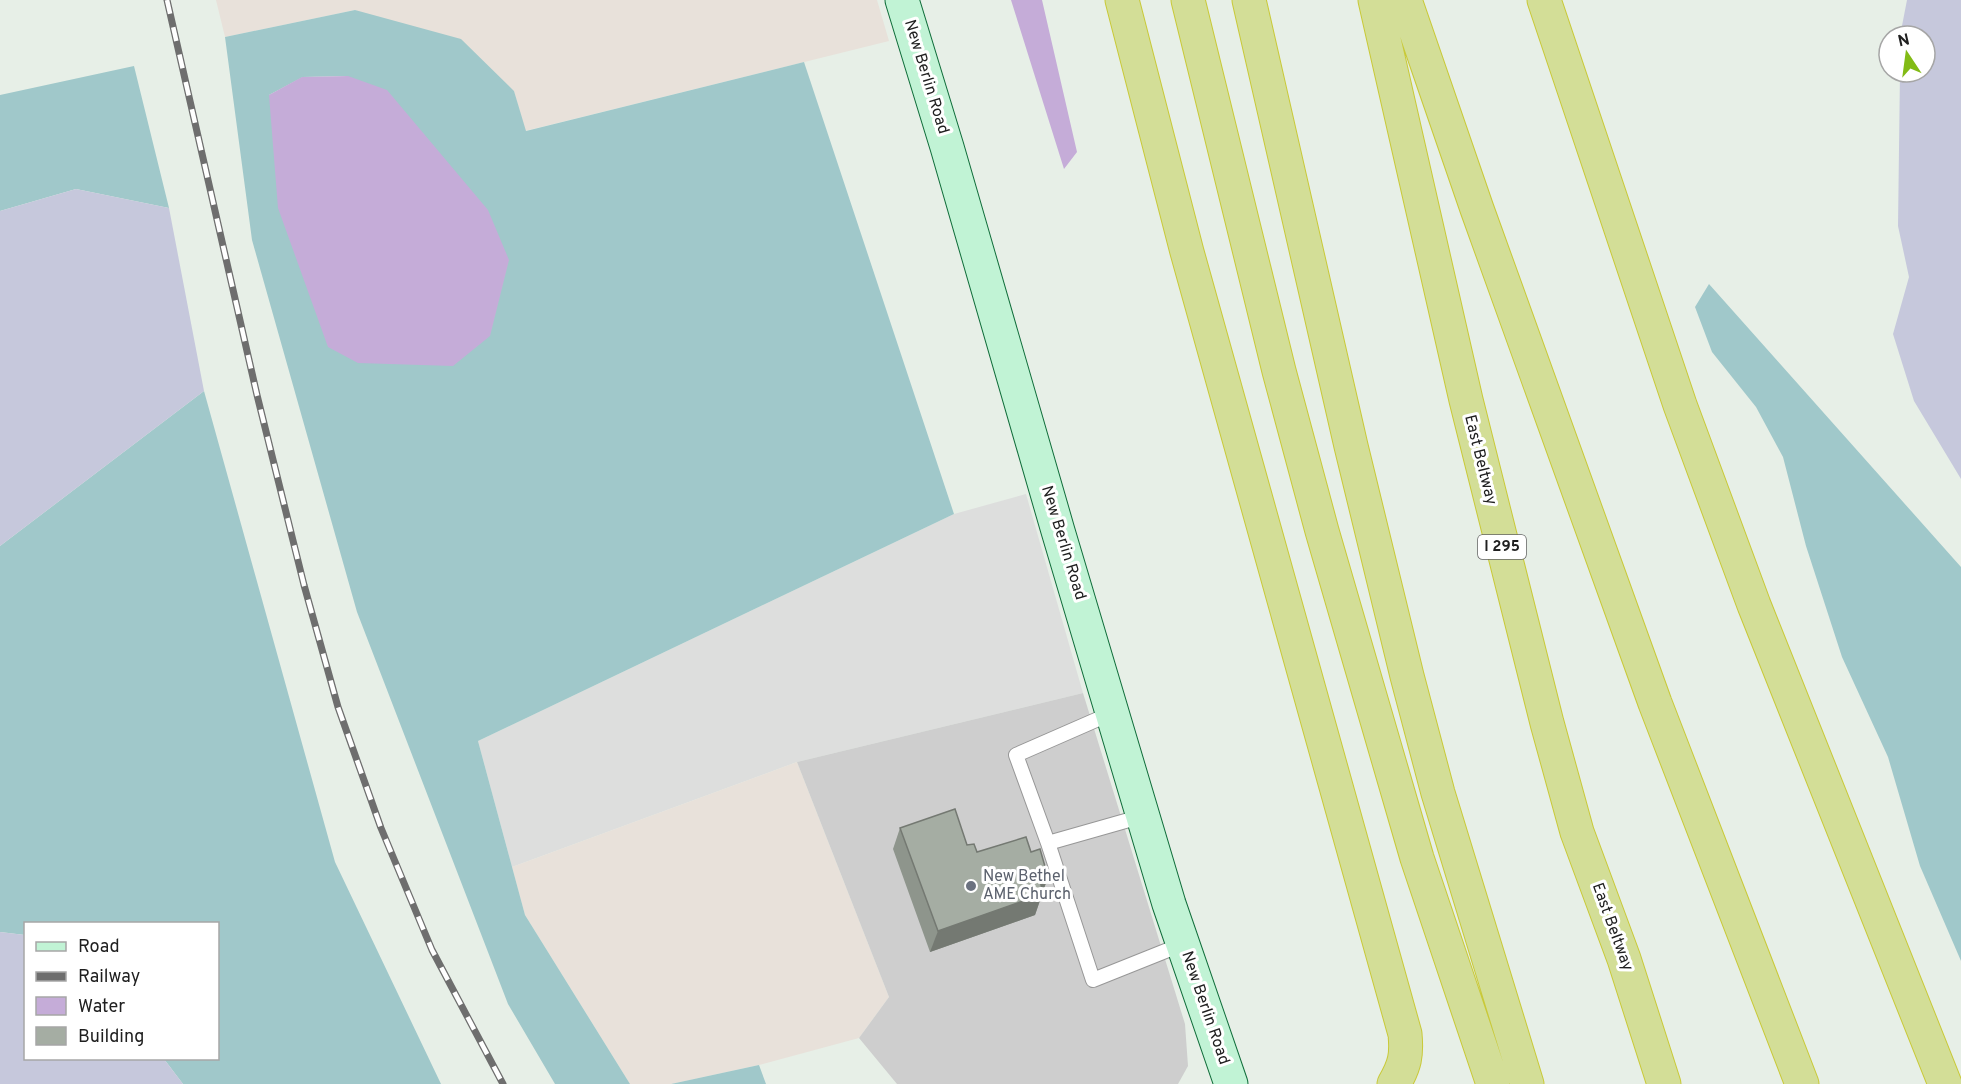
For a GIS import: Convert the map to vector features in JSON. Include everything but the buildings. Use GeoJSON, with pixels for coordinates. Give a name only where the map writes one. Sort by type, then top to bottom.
{"type":"FeatureCollection","features":[{"type":"Feature","properties":{"kind":"highway"},"geometry":{"type":"LineString","coordinates":[[1122,0],[1187,252],[1406,1034],[1407,1053],[1403,1069],[1394,1084]]}},
{"type":"Feature","properties":{"kind":"highway"},"geometry":{"type":"LineString","coordinates":[[1188,0],[1279,371],[1322,531],[1417,858],[1493,1084]]}},
{"type":"Feature","properties":{"kind":"highway"},"geometry":{"type":"LineString","coordinates":[[1249,0],[1401,654],[1438,793],[1527,1084]]}},
{"type":"Feature","properties":{"kind":"highway","name":"East Beltway"},"geometry":{"type":"LineString","coordinates":[[1375,0],[1468,411],[1546,723],[1577,832],[1624,959],[1664,1084]]}},
{"type":"Feature","properties":{"kind":"highway"},"geometry":{"type":"LineString","coordinates":[[1405,0],[1481,220],[1655,703],[1802,1084]]}},
{"type":"Feature","properties":{"kind":"highway"},"geometry":{"type":"LineString","coordinates":[[1544,0],[1680,405],[1754,604],[1945,1084]]}},
{"type":"Feature","properties":{"kind":"street","name":"New Berlin Road"},"geometry":{"type":"LineString","coordinates":[[902,0],[1143,816],[1183,944],[1231,1084]]}},
{"type":"Feature","properties":{"kind":"lane"},"geometry":{"type":"LineString","coordinates":[[1113,712],[1016,755],[1093,980],[1183,944]]}},
{"type":"Feature","properties":{"kind":"lane"},"geometry":{"type":"LineString","coordinates":[[1047,843],[1143,816]]}},
{"type":"Feature","properties":{"kind":"shaded area"},"geometry":{"type":"Polygon","coordinates":[[[216,0],[877,0],[889,41],[525,131],[514,91],[355,10],[225,37],[216,0]]]}},
{"type":"Feature","properties":{"kind":"shaded area"},"geometry":{"type":"Polygon","coordinates":[[[1907,0],[1961,0],[1961,479],[1914,401],[1893,334],[1909,277],[1898,226],[1900,84],[1937,84],[1937,24],[1902,24],[1907,0]]]}},
{"type":"Feature","properties":{"kind":"shaded area"},"geometry":{"type":"Polygon","coordinates":[[[355,10],[461,39],[514,91],[526,131],[804,62],[954,514],[478,741],[525,915],[630,1084],[555,1084],[508,1004],[357,612],[252,240],[225,37],[355,10]],[[348,76],[303,77],[269,95],[348,76]]]}},
{"type":"Feature","properties":{"kind":"shaded area"},"geometry":{"type":"Polygon","coordinates":[[[134,66],[169,208],[76,189],[0,211],[0,95],[134,66]]]}},
{"type":"Feature","properties":{"kind":"shaded area"},"geometry":{"type":"Polygon","coordinates":[[[76,189],[169,208],[204,391],[0,546],[0,211],[76,189]]]}},
{"type":"Feature","properties":{"kind":"shaded area"},"geometry":{"type":"Polygon","coordinates":[[[1709,284],[1961,567],[1961,961],[1920,866],[1888,757],[1842,657],[1806,546],[1783,457],[1756,407],[1712,352],[1695,307],[1709,284]]]}},
{"type":"Feature","properties":{"kind":"shaded area"},"geometry":{"type":"Polygon","coordinates":[[[204,391],[335,862],[441,1084],[183,1084],[165,1060],[219,1060],[219,922],[24,922],[24,935],[0,932],[0,546],[204,391]]]}},
{"type":"Feature","properties":{"kind":"shaded area"},"geometry":{"type":"Polygon","coordinates":[[[1026,494],[1083,693],[797,762],[512,867],[478,741],[954,514],[1026,494]]]}},
{"type":"Feature","properties":{"kind":"shaded area"},"geometry":{"type":"Polygon","coordinates":[[[1083,693],[1185,1024],[1188,1066],[1178,1084],[897,1084],[859,1038],[889,997],[797,762],[1083,693]]]}},
{"type":"Feature","properties":{"kind":"shaded area"},"geometry":{"type":"Polygon","coordinates":[[[797,762],[889,997],[859,1038],[759,1065],[671,1084],[630,1084],[525,915],[512,867],[797,762]]]}},
{"type":"Feature","properties":{"kind":"shaded area"},"geometry":{"type":"Polygon","coordinates":[[[0,932],[24,935],[24,1060],[165,1060],[183,1084],[0,1084],[0,932]]]}},
{"type":"Feature","properties":{"kind":"shaded area"},"geometry":{"type":"Polygon","coordinates":[[[759,1065],[766,1084],[671,1084],[759,1065]]]}},
{"type":"Feature","properties":{"kind":"water"},"geometry":{"type":"Polygon","coordinates":[[[1011,0],[1042,0],[1077,152],[1064,169],[1011,0]]]}},
{"type":"Feature","properties":{"kind":"water"},"geometry":{"type":"Polygon","coordinates":[[[348,76],[387,90],[488,210],[509,260],[490,336],[453,366],[358,363],[328,347],[278,208],[269,95],[302,77],[348,76]]]}},
{"type":"Feature","properties":{"kind":"railway"},"geometry":{"type":"LineString","coordinates":[[167,0],[257,395],[304,585],[338,707],[381,828],[432,950],[503,1084]]}},
{"type":"Feature","properties":{"kind":"place","name":"New Bethel AME Church"},"geometry":{"type":"Point","coordinates":[971,886]}}]}
